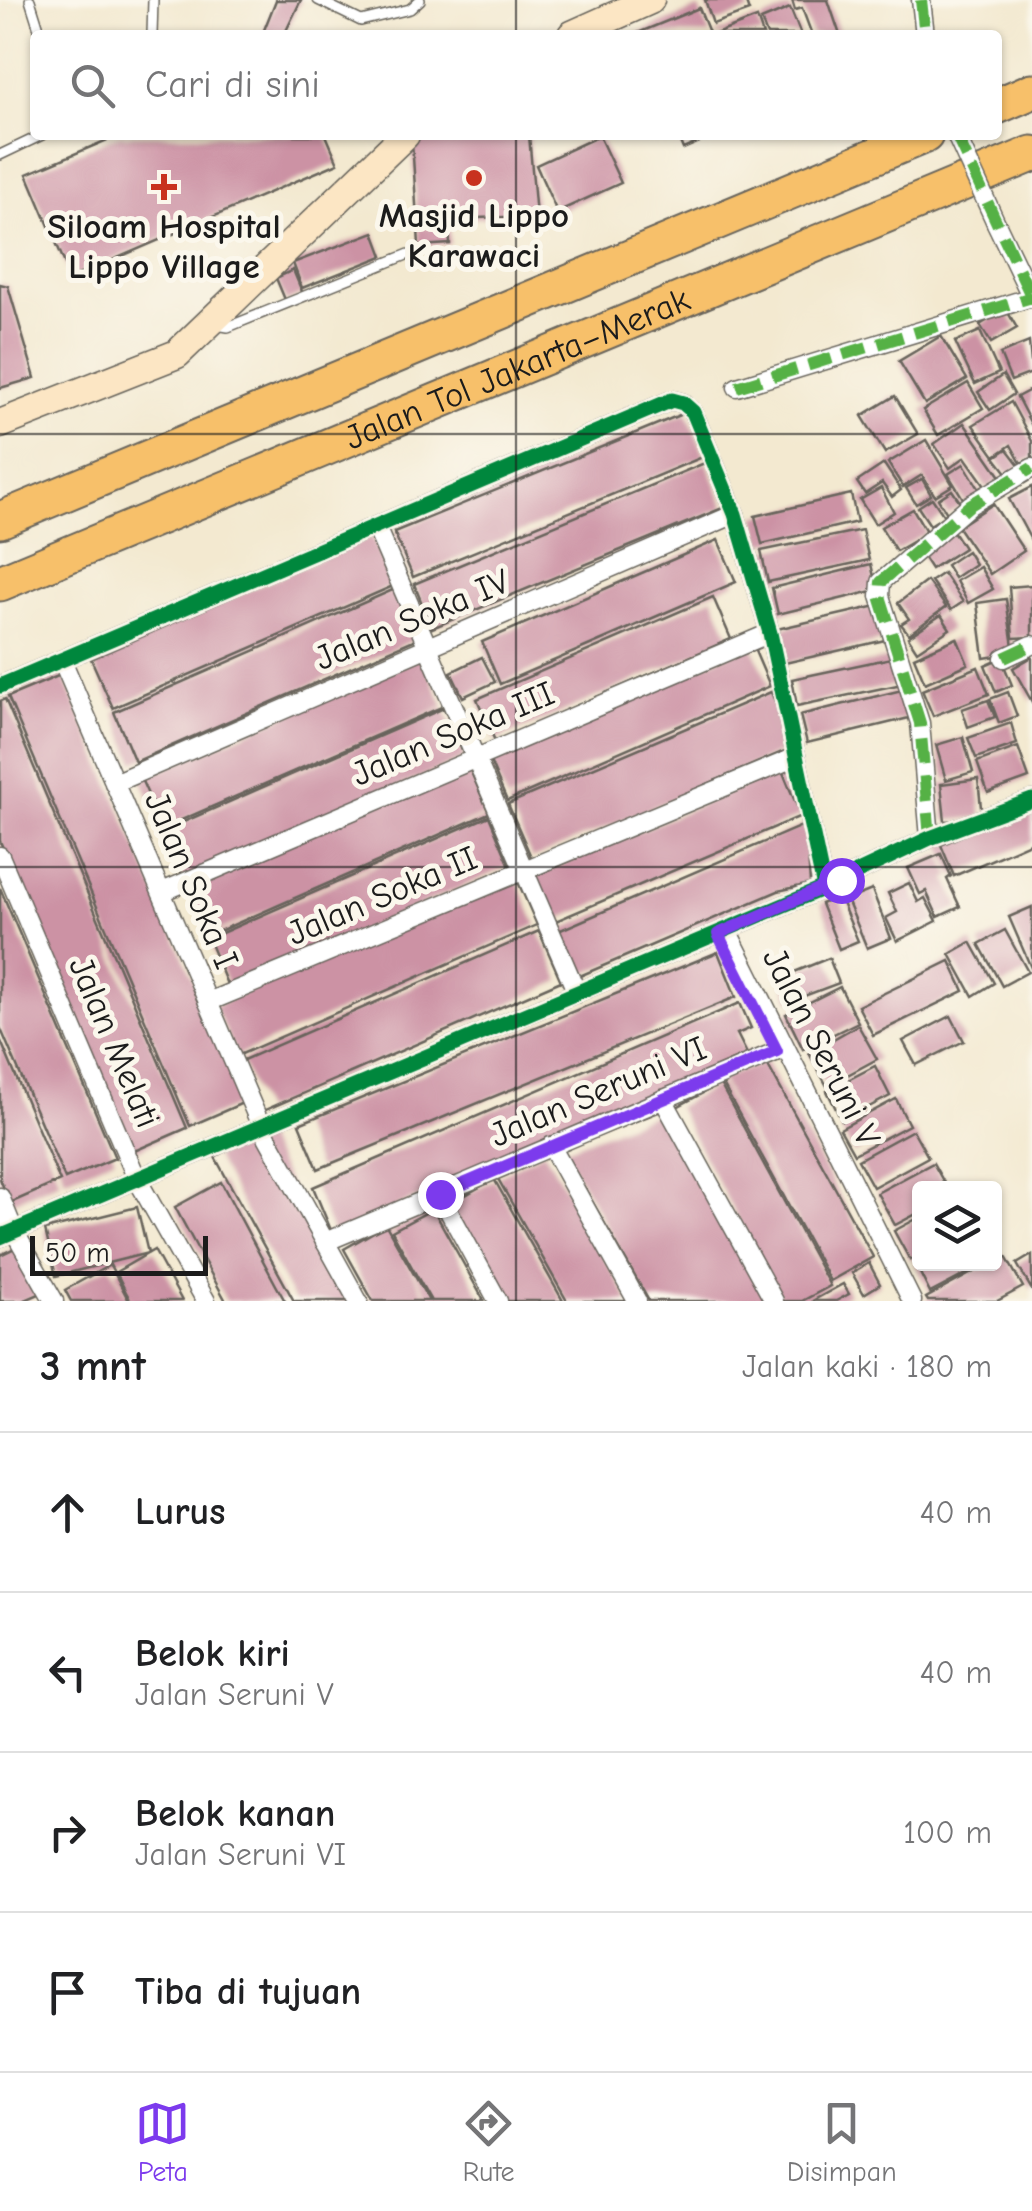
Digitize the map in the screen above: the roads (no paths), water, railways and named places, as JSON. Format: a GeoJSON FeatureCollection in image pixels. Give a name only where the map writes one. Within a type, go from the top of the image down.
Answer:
{"type":"FeatureCollection","features":[{"type":"Feature","properties":{"kind":"highway"},"geometry":{"type":"LineString","coordinates":[[1002,104],[1032,91]]}},
{"type":"Feature","properties":{"kind":"highway","name":"Jalan Tol Jakarta–Merak"},"geometry":{"type":"LineString","coordinates":[[0,520],[913,140]]}},
{"type":"Feature","properties":{"kind":"highway","name":"Jalan Tol Jakarta–Merak"},"geometry":{"type":"LineString","coordinates":[[0,582],[1032,154]]}},
{"type":"Feature","properties":{"kind":"street"},"geometry":{"type":"LineString","coordinates":[[564,30],[621,0]]}},
{"type":"Feature","properties":{"kind":"street"},"geometry":{"type":"LineString","coordinates":[[583,30],[650,0]]}},
{"type":"Feature","properties":{"kind":"street"},"geometry":{"type":"LineString","coordinates":[[921,0],[924,30]]}},
{"type":"Feature","properties":{"kind":"street"},"geometry":{"type":"LineString","coordinates":[[0,424],[177,354],[400,140]]}},
{"type":"Feature","properties":{"kind":"street"},"geometry":{"type":"LineString","coordinates":[[737,387],[1032,298],[958,140]]}},
{"type":"Feature","properties":{"kind":"street"},"geometry":{"type":"LineString","coordinates":[[0,686],[672,400],[693,412],[735,514],[770,632],[824,888]]}},
{"type":"Feature","properties":{"kind":"street"},"geometry":{"type":"LineString","coordinates":[[930,838],[920,723],[880,596],[880,582],[970,505],[1032,468]]}},
{"type":"Feature","properties":{"kind":"street","name":"Jalan Soka IV"},"geometry":{"type":"LineString","coordinates":[[114,782],[735,514]]}},
{"type":"Feature","properties":{"kind":"street","name":"Jalan Soka II"},"geometry":{"type":"LineString","coordinates":[[376,527],[577,992]]}},
{"type":"Feature","properties":{"kind":"street","name":"Jalan Soka III"},"geometry":{"type":"LineString","coordinates":[[162,892],[770,632]]}},
{"type":"Feature","properties":{"kind":"street"},"geometry":{"type":"LineString","coordinates":[[1004,658],[1032,645]]}},
{"type":"Feature","properties":{"kind":"street","name":"Jalan Soka I"},"geometry":{"type":"LineString","coordinates":[[62,660],[261,1126],[358,1301]]}},
{"type":"Feature","properties":{"kind":"street","name":"Jalan Soka II"},"geometry":{"type":"LineString","coordinates":[[208,1002],[796,756]]}},
{"type":"Feature","properties":{"kind":"street"},"geometry":{"type":"LineString","coordinates":[[7,1234],[722,932],[930,838],[1032,800]]}},
{"type":"Feature","properties":{"kind":"street","name":"Jalan Melati"},"geometry":{"type":"LineString","coordinates":[[0,856],[137,1178],[206,1301]]}},
{"type":"Feature","properties":{"kind":"street","name":"Jalan Seruni V"},"geometry":{"type":"LineString","coordinates":[[722,932],[912,1301]]}},
{"type":"Feature","properties":{"kind":"street","name":"Jalan Seruni VI"},"geometry":{"type":"LineString","coordinates":[[325,1242],[781,1050]]}},
{"type":"Feature","properties":{"kind":"street"},"geometry":{"type":"LineString","coordinates":[[663,1099],[774,1301]]}},
{"type":"Feature","properties":{"kind":"street","name":"Jalan Seruni V"},"geometry":{"type":"LineString","coordinates":[[816,1119],[902,1301]]}},
{"type":"Feature","properties":{"kind":"street"},"geometry":{"type":"LineString","coordinates":[[550,1146],[637,1301]]}},
{"type":"Feature","properties":{"kind":"street"},"geometry":{"type":"LineString","coordinates":[[440,1194],[498,1301]]}},
{"type":"Feature","properties":{"kind":"street"},"geometry":{"type":"LineString","coordinates":[[0,1197],[7,1234],[54,1301]]}},
{"type":"Feature","properties":{"kind":"lane"},"geometry":{"type":"LineString","coordinates":[[30,0],[40,30]]}},
{"type":"Feature","properties":{"kind":"lane"},"geometry":{"type":"LineString","coordinates":[[150,0],[153,30]]}},
{"type":"Feature","properties":{"kind":"lane"},"geometry":{"type":"LineString","coordinates":[[318,0],[362,20],[410,9],[420,0]]}},
{"type":"Feature","properties":{"kind":"lane"},"geometry":{"type":"LineString","coordinates":[[0,154],[31,140]]}},
{"type":"Feature","properties":{"kind":"lane"},"geometry":{"type":"LineString","coordinates":[[210,323],[228,327],[409,254]]}},
{"type":"Feature","properties":{"kind":"place","name":"Masjid Lippo Karawaci"},"geometry":{"type":"Point","coordinates":[474,178]}},
{"type":"Feature","properties":{"kind":"place","name":"Siloam Hospital Lippo Village"},"geometry":{"type":"Point","coordinates":[164,187]}}]}
